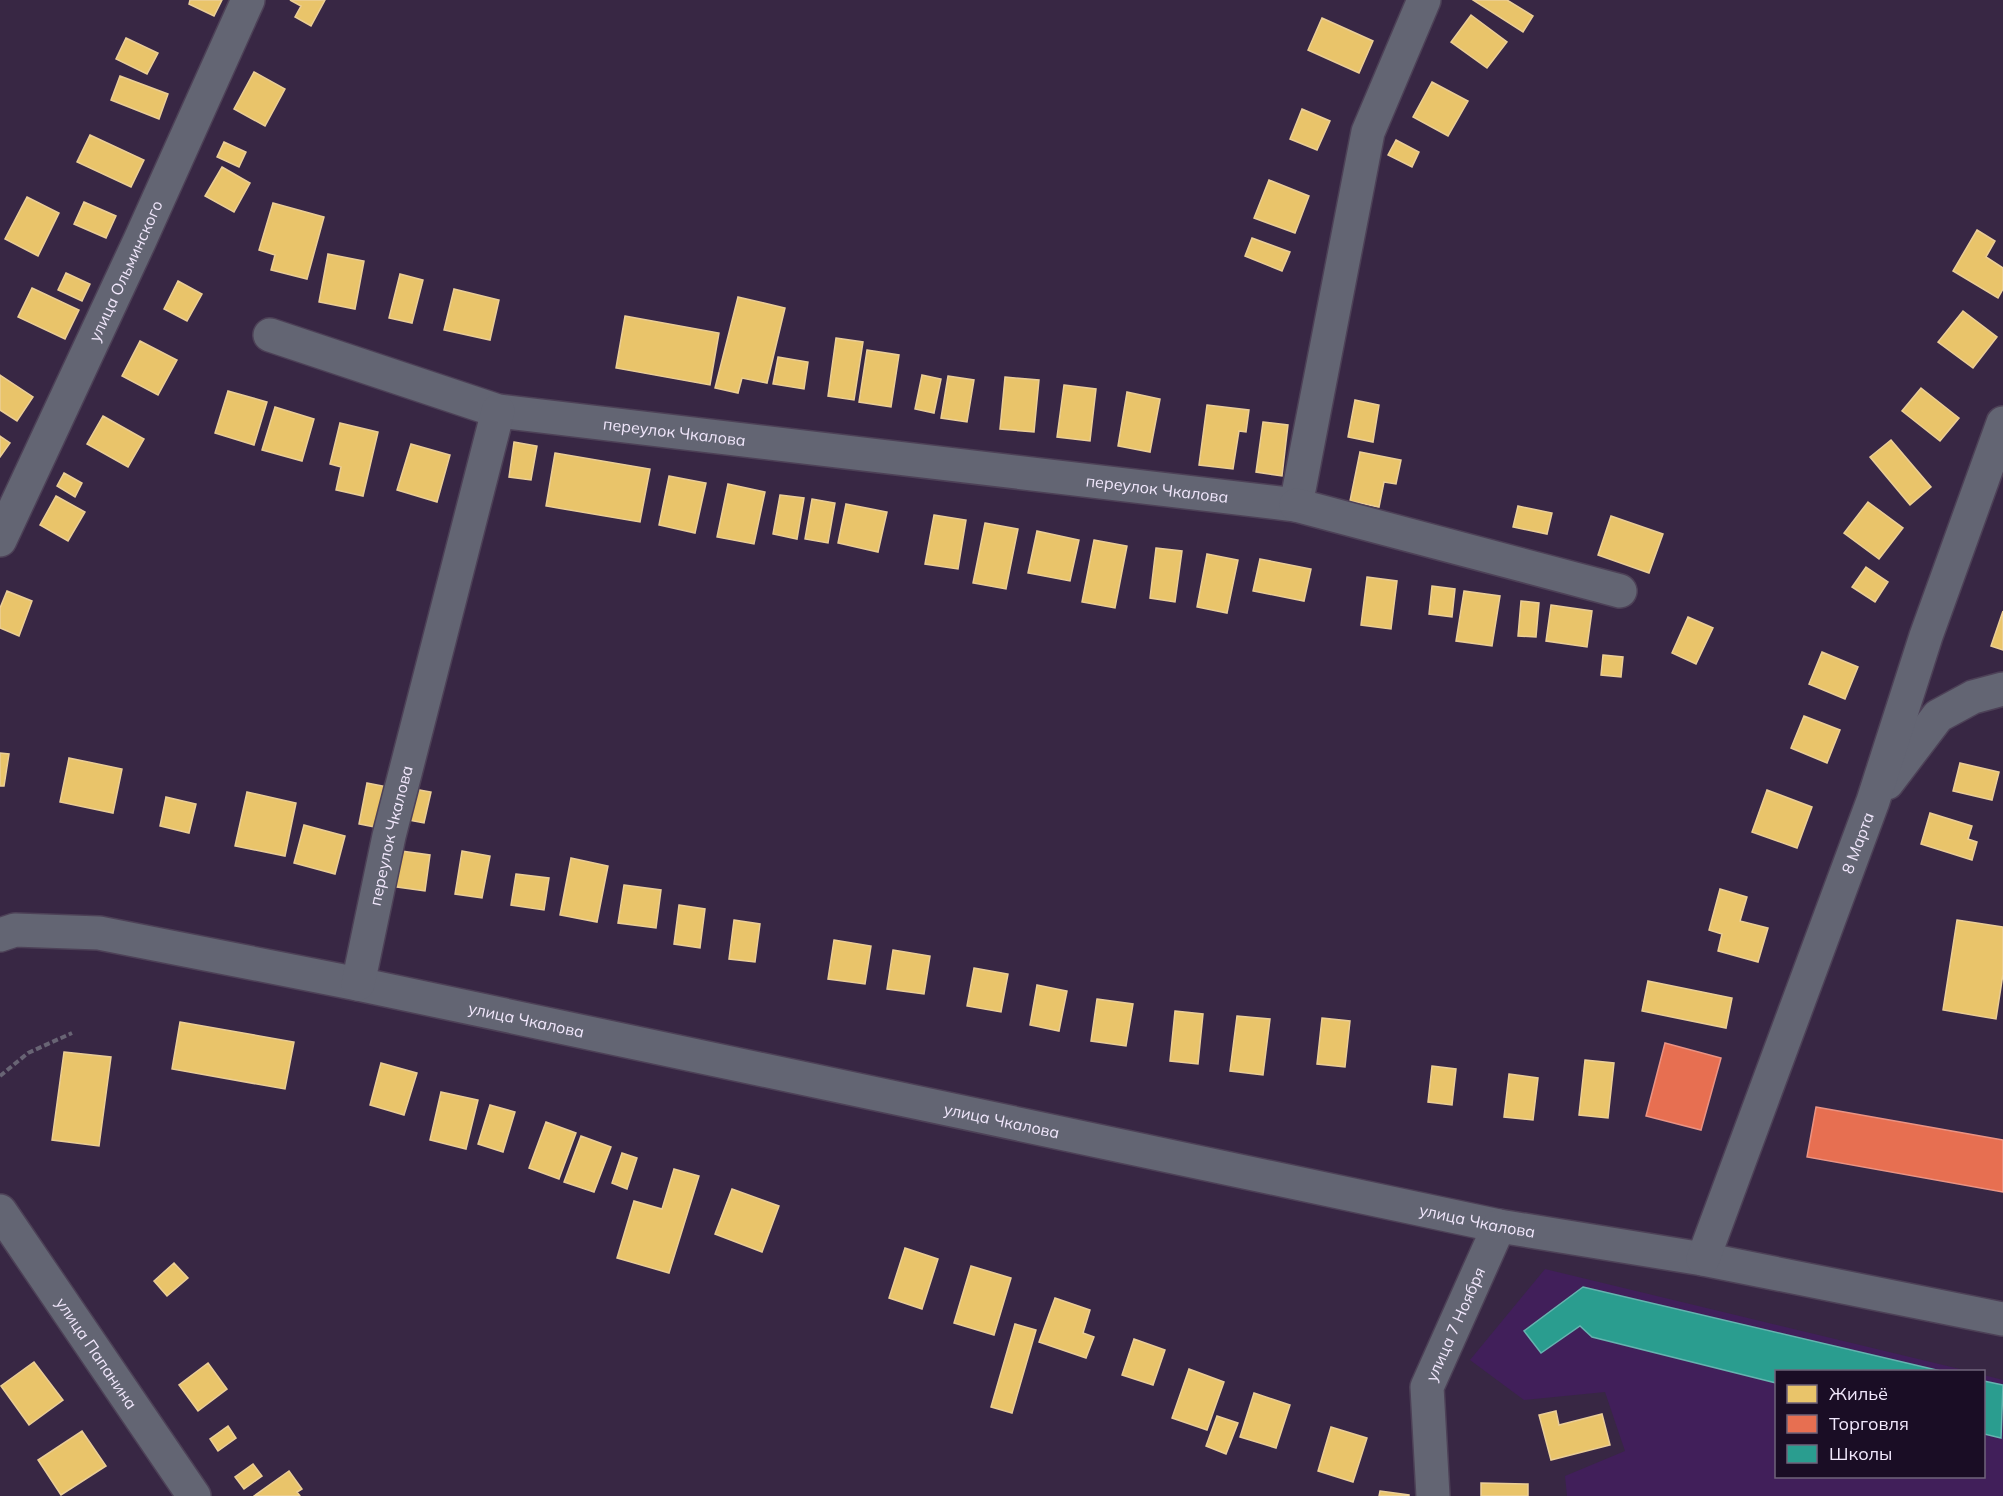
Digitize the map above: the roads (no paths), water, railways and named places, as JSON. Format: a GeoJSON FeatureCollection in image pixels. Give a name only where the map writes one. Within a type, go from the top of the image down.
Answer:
{"type":"FeatureCollection","features":[{"type":"Feature","properties":{"kind":"street","name":"улица Ольминского"},"geometry":{"type":"LineString","coordinates":[[0,540],[140,240],[248,0]]}},
{"type":"Feature","properties":{"kind":"street"},"geometry":{"type":"LineString","coordinates":[[1296,505],[1368,132],[1424,0]]}},
{"type":"Feature","properties":{"kind":"street","name":"переулок Чкалова"},"geometry":{"type":"LineString","coordinates":[[270,335],[498,411],[1296,505],[1620,591]]}},
{"type":"Feature","properties":{"kind":"street","name":"переулок Чкалова"},"geometry":{"type":"LineString","coordinates":[[358,984],[389,836],[498,411]]}},
{"type":"Feature","properties":{"kind":"street","name":"8 Марта"},"geometry":{"type":"LineString","coordinates":[[1703,1259],[1873,801],[1926,636],[2003,423]]}},
{"type":"Feature","properties":{"kind":"street"},"geometry":{"type":"LineString","coordinates":[[1873,801],[1938,716],[1973,697],[2003,689]]}},
{"type":"Feature","properties":{"kind":"street","name":"улица Чкалова"},"geometry":{"type":"LineString","coordinates":[[0,935],[15,930],[99,933],[358,984],[1499,1226],[1703,1259],[2003,1320]]}},
{"type":"Feature","properties":{"kind":"street","name":"улица Папанина"},"geometry":{"type":"LineString","coordinates":[[0,1211],[194,1496]]}},
{"type":"Feature","properties":{"kind":"street","name":"улица 7 Ноября"},"geometry":{"type":"LineString","coordinates":[[1433,1496],[1428,1387],[1499,1226]]}}]}
